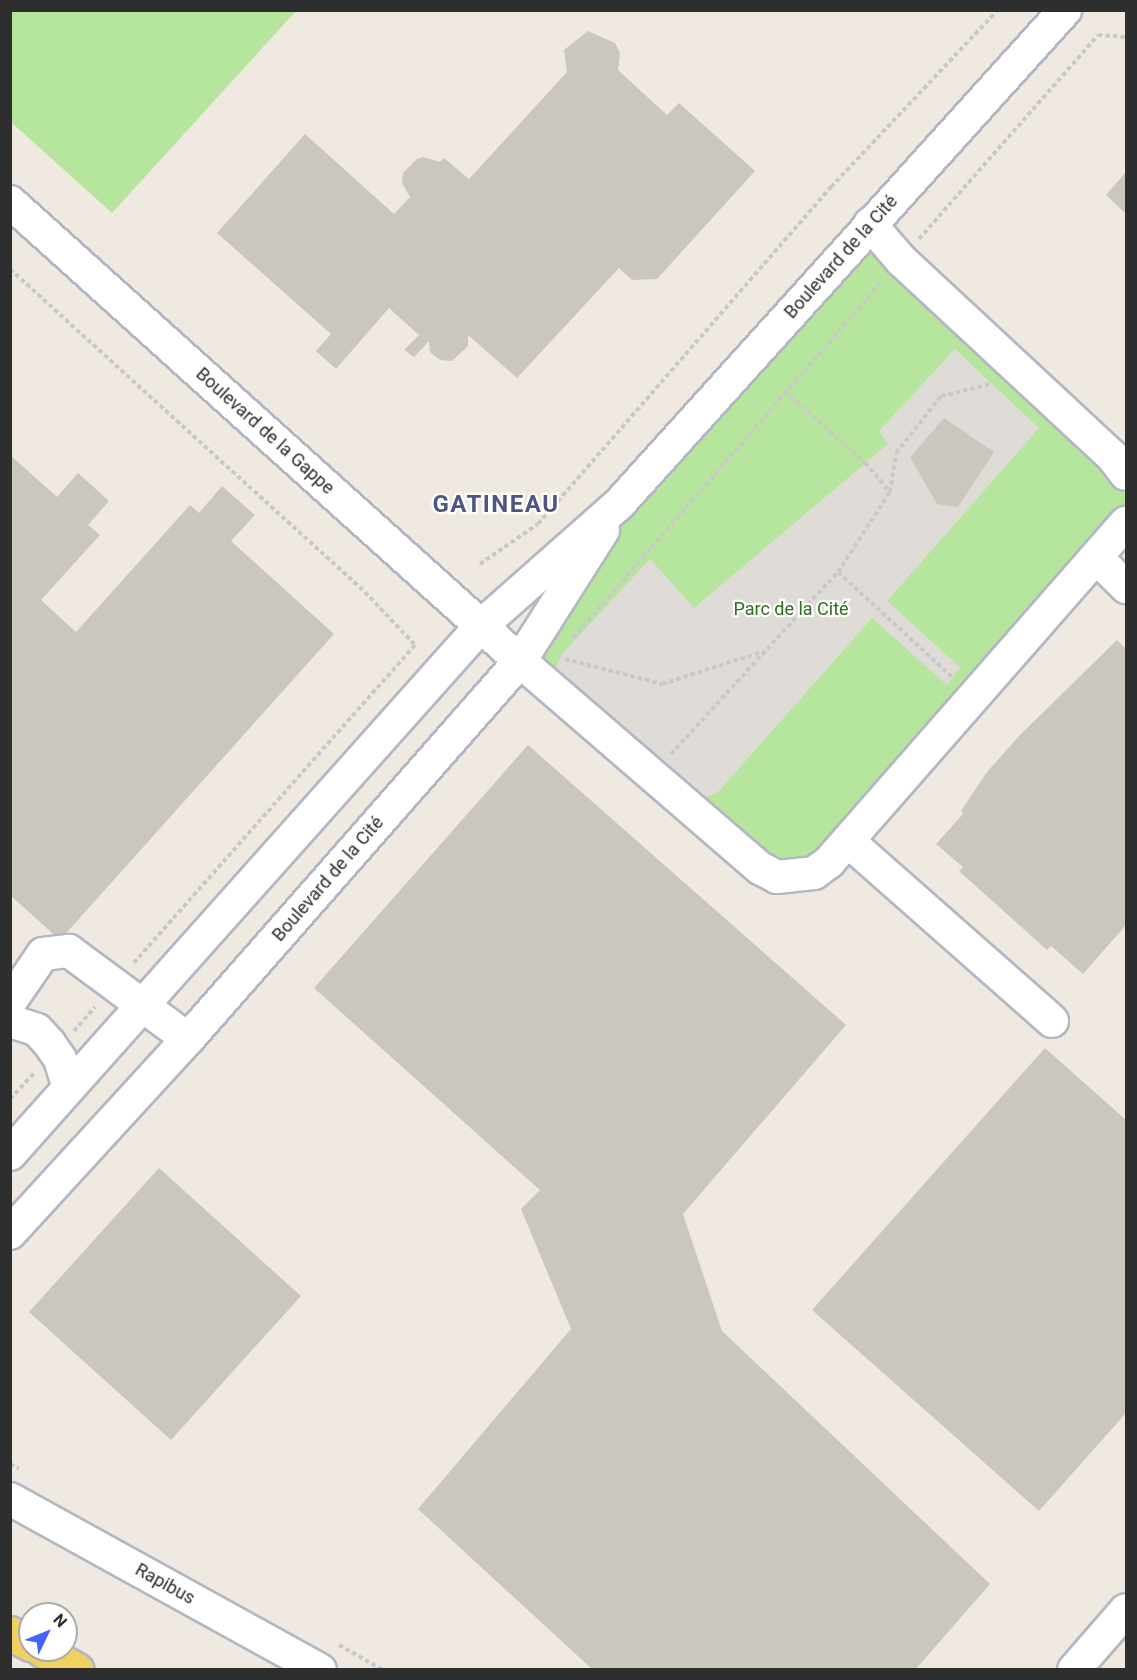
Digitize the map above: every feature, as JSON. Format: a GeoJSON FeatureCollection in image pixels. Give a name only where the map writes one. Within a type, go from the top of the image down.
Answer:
{"type":"FeatureCollection","features":[{"type":"Feature","properties":{"kind":"main road"},"geometry":{"type":"LineString","coordinates":[[63,1662],[77,1670]]}},
{"type":"Feature","properties":{"kind":"street","name":"Boulevard de la Cité"},"geometry":{"type":"LineString","coordinates":[[10,1154],[481,626],[522,586],[619,504],[1065,10]]}},
{"type":"Feature","properties":{"kind":"street","name":"Boulevard de la Gappe"},"geometry":{"type":"LineString","coordinates":[[10,202],[481,626],[760,868],[777,877],[814,873],[848,841],[1098,559],[1126,523]]}},
{"type":"Feature","properties":{"kind":"street"},"geometry":{"type":"LineString","coordinates":[[870,224],[901,260],[1009,363],[1113,456],[1126,474]]}},
{"type":"Feature","properties":{"kind":"street","name":"Boulevard de la Cité"},"geometry":{"type":"LineString","coordinates":[[10,1233],[188,1039],[520,660],[619,504]]}},
{"type":"Feature","properties":{"kind":"street"},"geometry":{"type":"LineString","coordinates":[[1098,559],[1126,587]]}},
{"type":"Feature","properties":{"kind":"street"},"geometry":{"type":"LineString","coordinates":[[848,841],[1052,1021]]}},
{"type":"Feature","properties":{"kind":"street"},"geometry":{"type":"LineString","coordinates":[[10,1002],[34,963],[56,950],[82,957],[188,1039]]}},
{"type":"Feature","properties":{"kind":"street"},"geometry":{"type":"LineString","coordinates":[[10,1021],[37,1030],[55,1050],[69,1088]]}},
{"type":"Feature","properties":{"kind":"street","name":"Rapibus"},"geometry":{"type":"LineString","coordinates":[[10,1499],[320,1670]]}},
{"type":"Feature","properties":{"kind":"street"},"geometry":{"type":"LineString","coordinates":[[1074,1670],[1126,1610]]}},
{"type":"Feature","properties":{"kind":"path"},"geometry":{"type":"LineString","coordinates":[[480,564],[538,524],[831,187],[998,10]]}},
{"type":"Feature","properties":{"kind":"path"},"geometry":{"type":"LineString","coordinates":[[569,642],[785,391],[1098,35],[1126,37]]}},
{"type":"Feature","properties":{"kind":"path"},"geometry":{"type":"LineString","coordinates":[[10,269],[365,592],[415,645],[116,984],[10,1099]]}},
{"type":"Feature","properties":{"kind":"path"},"geometry":{"type":"LineString","coordinates":[[653,774],[838,572],[890,492],[896,453],[941,396],[992,383],[1009,363]]}},
{"type":"Feature","properties":{"kind":"path"},"geometry":{"type":"LineString","coordinates":[[785,391],[866,463],[890,492]]}},
{"type":"Feature","properties":{"kind":"path"},"geometry":{"type":"LineString","coordinates":[[838,572],[976,697]]}},
{"type":"Feature","properties":{"kind":"path"},"geometry":{"type":"LineString","coordinates":[[554,659],[662,684],[765,651]]}},
{"type":"Feature","properties":{"kind":"green space"},"geometry":{"type":"Polygon","coordinates":[[[11,10],[296,11],[112,213],[11,122],[11,10]]]}},
{"type":"Feature","properties":{"kind":"green space","name":"Parc de la Cité"},"geometry":{"type":"Polygon","coordinates":[[[870,224],[1126,474],[1126,523],[796,877],[520,661],[619,504],[870,224]]]}},
{"type":"Feature","properties":{"kind":"shaded area"},"geometry":{"type":"Polygon","coordinates":[[[955,349],[1039,428],[887,601],[960,667],[947,685],[872,618],[718,792],[699,800],[554,671],[563,653],[650,559],[694,608],[888,444],[879,431],[955,349]]]}},
{"type":"Feature","properties":{"kind":"building"},"geometry":{"type":"Polygon","coordinates":[[[588,31],[615,43],[620,53],[618,70],[667,115],[679,103],[755,171],[657,279],[632,280],[619,268],[517,378],[468,335],[468,346],[452,361],[440,360],[430,352],[429,341],[414,357],[404,350],[419,335],[389,308],[336,369],[316,351],[331,334],[217,233],[305,134],[394,214],[410,197],[402,183],[403,173],[417,159],[423,157],[440,162],[444,158],[469,179],[567,72],[564,50],[588,31]]]}},
{"type":"Feature","properties":{"kind":"building"},"geometry":{"type":"Polygon","coordinates":[[[1126,172],[1126,214],[1106,195],[1126,172]]]}},
{"type":"Feature","properties":{"kind":"building"},"geometry":{"type":"Polygon","coordinates":[[[944,418],[994,452],[958,507],[937,504],[910,457],[944,418]]]}},
{"type":"Feature","properties":{"kind":"building"},"geometry":{"type":"Polygon","coordinates":[[[10,455],[57,497],[78,473],[109,501],[88,525],[100,535],[41,600],[76,632],[190,505],[199,513],[222,486],[255,515],[231,541],[334,634],[60,940],[10,895],[10,455]]]}},
{"type":"Feature","properties":{"kind":"building"},"geometry":{"type":"Polygon","coordinates":[[[1117,640],[1126,649],[1126,925],[1083,974],[1051,946],[1047,950],[959,871],[963,867],[936,844],[963,814],[961,811],[987,772],[1020,735],[1117,640]]]}},
{"type":"Feature","properties":{"kind":"building"},"geometry":{"type":"Polygon","coordinates":[[[528,745],[846,1025],[683,1214],[722,1331],[990,1584],[915,1670],[593,1670],[418,1509],[571,1329],[521,1209],[540,1190],[314,988],[528,745]]]}},
{"type":"Feature","properties":{"kind":"building"},"geometry":{"type":"Polygon","coordinates":[[[1045,1048],[1126,1120],[1126,1413],[1039,1511],[812,1310],[1045,1048]]]}},
{"type":"Feature","properties":{"kind":"building"},"geometry":{"type":"Polygon","coordinates":[[[159,1168],[301,1296],[171,1440],[29,1312],[159,1168]]]}},
{"type":"Feature","properties":{"kind":"district","name":"GATINEAU"},"geometry":{"type":"Point","coordinates":[496,505]}}]}
